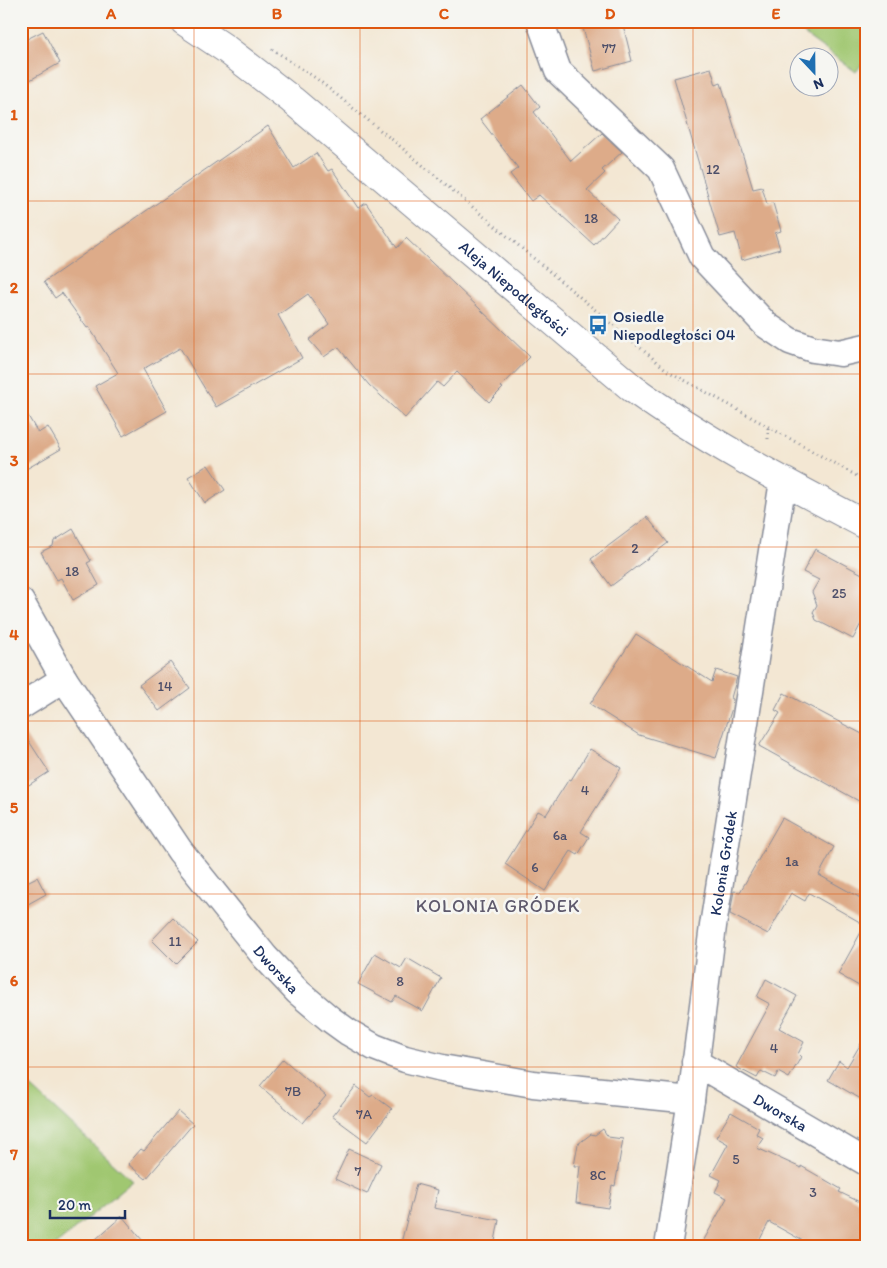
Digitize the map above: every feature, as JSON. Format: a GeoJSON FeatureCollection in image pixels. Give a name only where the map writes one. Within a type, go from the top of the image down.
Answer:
{"type":"FeatureCollection","features":[{"type":"Feature","properties":{"kind":"main road","name":"Aleja Niepodległości"},"geometry":{"type":"LineString","coordinates":[[184,21],[226,49],[292,100],[632,388],[671,416],[782,481],[866,525]]}},
{"type":"Feature","properties":{"kind":"street"},"geometry":{"type":"LineString","coordinates":[[540,21],[558,71],[661,169],[702,257],[766,325],[790,341],[813,350],[840,353],[866,347]]}},
{"type":"Feature","properties":{"kind":"street","name":"Kolonia Gródek"},"geometry":{"type":"LineString","coordinates":[[668,1247],[691,1100],[713,926],[782,481]]}},
{"type":"Feature","properties":{"kind":"street","name":"Dworska"},"geometry":{"type":"LineString","coordinates":[[21,602],[64,679],[180,851],[264,957],[298,992],[348,1032],[374,1047],[405,1059],[442,1068],[533,1084],[691,1100]]}},
{"type":"Feature","properties":{"kind":"street"},"geometry":{"type":"LineString","coordinates":[[21,706],[64,679]]}},
{"type":"Feature","properties":{"kind":"street","name":"Dworska"},"geometry":{"type":"LineString","coordinates":[[695,1062],[866,1162]]}},
{"type":"Feature","properties":{"kind":"path"},"geometry":{"type":"LineString","coordinates":[[270,47],[317,79],[395,142],[668,371],[866,481]]}},
{"type":"Feature","properties":{"kind":"green space"},"geometry":{"type":"Polygon","coordinates":[[[786,21],[866,21],[866,59],[856,72],[840,60],[840,48],[823,48],[786,21]]]}},
{"type":"Feature","properties":{"kind":"green space"},"geometry":{"type":"Polygon","coordinates":[[[21,1078],[133,1181],[53,1247],[21,1247],[21,1078]]]}},
{"type":"Feature","properties":{"kind":"building"},"geometry":{"type":"Polygon","coordinates":[[[581,21],[622,21],[632,61],[595,71],[581,21]]]}},
{"type":"Feature","properties":{"kind":"building"},"geometry":{"type":"Polygon","coordinates":[[[43,31],[60,63],[30,80],[21,63],[21,42],[43,31]]]}},
{"type":"Feature","properties":{"kind":"building"},"geometry":{"type":"Polygon","coordinates":[[[711,68],[716,85],[721,83],[753,189],[762,187],[767,204],[773,203],[781,231],[775,233],[780,249],[742,260],[735,233],[720,237],[674,78],[711,68]]]}},
{"type":"Feature","properties":{"kind":"building"},"geometry":{"type":"Polygon","coordinates":[[[523,85],[540,107],[534,112],[571,161],[602,133],[622,152],[602,170],[605,173],[587,190],[618,219],[594,245],[539,195],[531,201],[510,174],[518,168],[480,119],[523,85]]]}},
{"type":"Feature","properties":{"kind":"building"},"geometry":{"type":"Polygon","coordinates":[[[268,126],[294,168],[316,153],[328,171],[332,169],[358,208],[366,203],[397,248],[406,238],[530,357],[489,402],[457,372],[443,387],[437,382],[405,418],[369,385],[338,347],[324,357],[309,340],[329,324],[308,294],[278,315],[302,358],[216,407],[180,348],[143,369],[167,411],[123,436],[95,386],[118,373],[89,327],[87,328],[62,293],[55,298],[44,282],[268,126]]]}},
{"type":"Feature","properties":{"kind":"building"},"geometry":{"type":"Polygon","coordinates":[[[21,404],[38,433],[48,427],[61,449],[21,472],[21,404]]]}},
{"type":"Feature","properties":{"kind":"building"},"geometry":{"type":"Polygon","coordinates":[[[208,465],[225,490],[205,503],[188,477],[208,465]]]}},
{"type":"Feature","properties":{"kind":"building"},"geometry":{"type":"Polygon","coordinates":[[[647,517],[668,543],[611,586],[591,559],[647,517]]]}},
{"type":"Feature","properties":{"kind":"building"},"geometry":{"type":"Polygon","coordinates":[[[73,529],[91,561],[87,563],[99,585],[73,600],[61,578],[57,580],[41,552],[53,546],[54,541],[73,529]]]}},
{"type":"Feature","properties":{"kind":"building"},"geometry":{"type":"Polygon","coordinates":[[[815,549],[866,576],[866,614],[853,639],[816,620],[813,612],[817,605],[812,592],[819,580],[803,572],[815,549]]]}},
{"type":"Feature","properties":{"kind":"building"},"geometry":{"type":"Polygon","coordinates":[[[636,634],[712,682],[716,670],[737,677],[731,698],[733,699],[732,708],[716,758],[639,735],[590,704],[636,634]]]}},
{"type":"Feature","properties":{"kind":"building"},"geometry":{"type":"Polygon","coordinates":[[[170,662],[190,688],[159,711],[139,685],[170,662]]]}},
{"type":"Feature","properties":{"kind":"building"},"geometry":{"type":"Polygon","coordinates":[[[784,693],[866,736],[866,805],[759,746],[780,713],[775,710],[784,693]]]}},
{"type":"Feature","properties":{"kind":"building"},"geometry":{"type":"Polygon","coordinates":[[[21,729],[49,772],[21,790],[21,729]]]}},
{"type":"Feature","properties":{"kind":"building"},"geometry":{"type":"Polygon","coordinates":[[[590,749],[621,768],[581,832],[589,837],[578,855],[571,851],[545,891],[505,864],[538,811],[546,815],[590,749]]]}},
{"type":"Feature","properties":{"kind":"building"},"geometry":{"type":"Polygon","coordinates":[[[782,818],[834,847],[819,875],[866,901],[866,990],[838,974],[865,925],[809,893],[805,901],[791,893],[768,934],[730,914],[734,891],[740,892],[782,818]]]}},
{"type":"Feature","properties":{"kind":"building"},"geometry":{"type":"Polygon","coordinates":[[[37,877],[46,894],[21,908],[21,885],[37,877]]]}},
{"type":"Feature","properties":{"kind":"building"},"geometry":{"type":"Polygon","coordinates":[[[173,918],[198,942],[176,964],[152,940],[173,918]]]}},
{"type":"Feature","properties":{"kind":"building"},"geometry":{"type":"Polygon","coordinates":[[[375,953],[401,968],[407,958],[441,978],[423,1011],[396,996],[392,1002],[358,984],[375,953]]]}},
{"type":"Feature","properties":{"kind":"building"},"geometry":{"type":"Polygon","coordinates":[[[766,979],[797,996],[779,1028],[804,1042],[798,1054],[801,1057],[789,1078],[778,1072],[775,1078],[761,1071],[757,1078],[736,1067],[770,1004],[757,997],[766,979]]]}},
{"type":"Feature","properties":{"kind":"building"},"geometry":{"type":"Polygon","coordinates":[[[866,1035],[866,1102],[828,1080],[839,1061],[847,1067],[866,1035]]]}},
{"type":"Feature","properties":{"kind":"building"},"geometry":{"type":"Polygon","coordinates":[[[283,1059],[326,1096],[303,1123],[260,1086],[283,1059]]]}},
{"type":"Feature","properties":{"kind":"building"},"geometry":{"type":"Polygon","coordinates":[[[356,1086],[370,1097],[373,1095],[392,1109],[367,1142],[332,1116],[356,1086]]]}},
{"type":"Feature","properties":{"kind":"building"},"geometry":{"type":"Polygon","coordinates":[[[178,1111],[193,1124],[146,1179],[128,1164],[141,1149],[144,1151],[178,1111]]]}},
{"type":"Feature","properties":{"kind":"building"},"geometry":{"type":"Polygon","coordinates":[[[731,1112],[759,1128],[756,1134],[763,1138],[757,1148],[801,1168],[801,1166],[841,1189],[839,1192],[866,1205],[866,1235],[860,1247],[814,1247],[769,1222],[756,1247],[700,1247],[727,1198],[715,1192],[721,1180],[711,1175],[728,1144],[716,1137],[731,1112]]]}},
{"type":"Feature","properties":{"kind":"building"},"geometry":{"type":"Polygon","coordinates":[[[603,1129],[608,1137],[623,1139],[615,1186],[612,1185],[608,1208],[576,1203],[580,1166],[574,1166],[578,1144],[591,1134],[595,1135],[603,1129]]]}},
{"type":"Feature","properties":{"kind":"building"},"geometry":{"type":"Polygon","coordinates":[[[349,1149],[381,1164],[367,1194],[335,1179],[349,1149]]]}},
{"type":"Feature","properties":{"kind":"building"},"geometry":{"type":"Polygon","coordinates":[[[416,1184],[438,1190],[434,1208],[499,1220],[494,1247],[400,1247],[416,1184]]]}},
{"type":"Feature","properties":{"kind":"building"},"geometry":{"type":"Polygon","coordinates":[[[122,1216],[148,1247],[87,1247],[122,1216]]]}},
{"type":"Feature","properties":{"kind":"place","name":"Osiedle Niepodległości 04"},"geometry":{"type":"Point","coordinates":[598,325]}},
{"type":"Feature","properties":{"kind":"district","name":"KOLONIA GRÓDEK"},"geometry":{"type":"Point","coordinates":[498,906]}}]}
